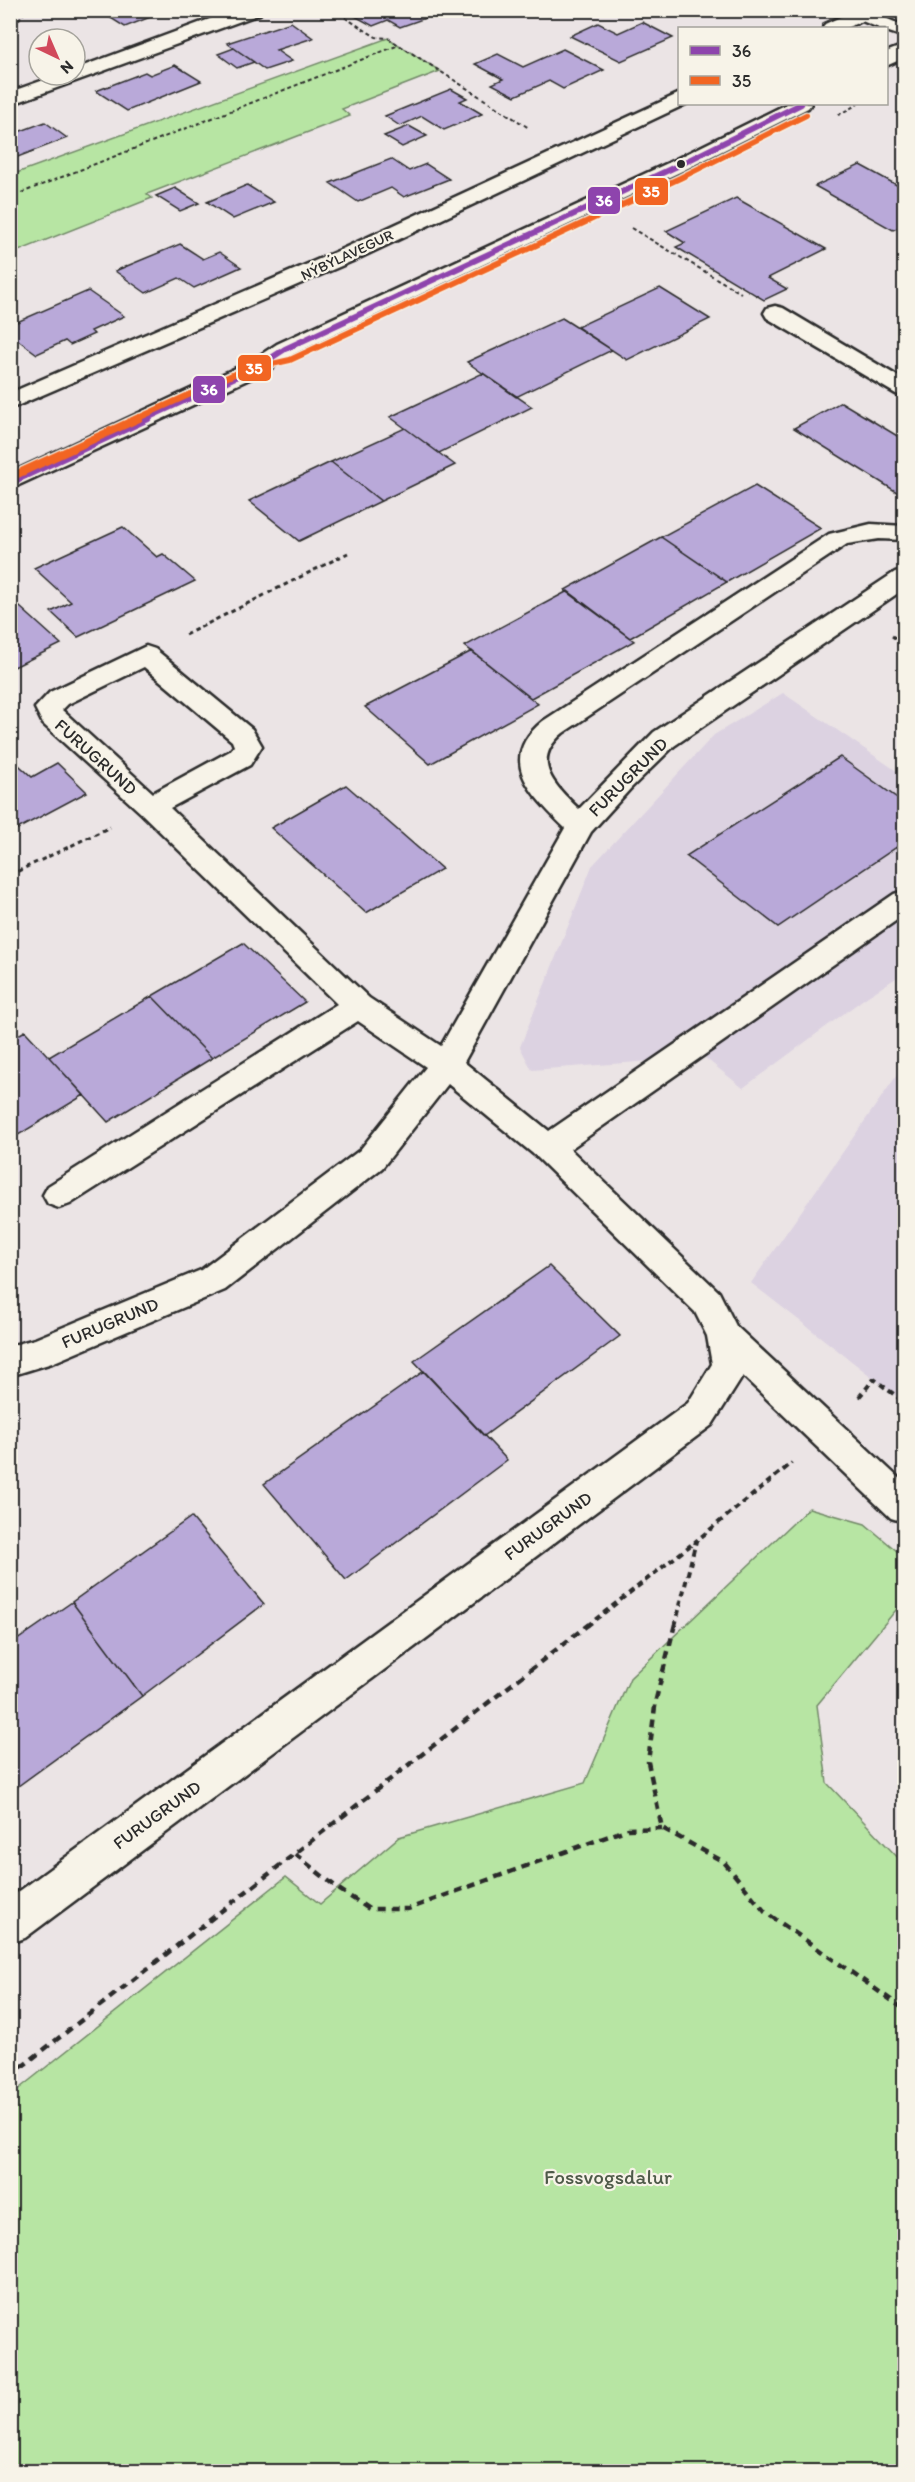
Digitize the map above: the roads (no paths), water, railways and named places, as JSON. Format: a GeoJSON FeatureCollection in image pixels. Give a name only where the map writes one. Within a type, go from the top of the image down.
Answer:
{"type":"FeatureCollection","features":[{"type":"Feature","properties":{"kind":"street"},"geometry":{"type":"LineString","coordinates":[[10,99],[253,10]]}},
{"type":"Feature","properties":{"kind":"street"},"geometry":{"type":"LineString","coordinates":[[834,27],[868,13],[904,32]]}},
{"type":"Feature","properties":{"kind":"street"},"geometry":{"type":"LineString","coordinates":[[888,59],[904,51]]}},
{"type":"Feature","properties":{"kind":"street","name":"NÝBÝLAVEGUR"},"geometry":{"type":"LineString","coordinates":[[10,402],[200,321],[569,153],[678,100]]}},
{"type":"Feature","properties":{"kind":"street"},"geometry":{"type":"LineString","coordinates":[[10,482],[260,366],[285,348],[675,167],[799,105]]}},
{"type":"Feature","properties":{"kind":"street"},"geometry":{"type":"LineString","coordinates":[[775,313],[904,389]]}},
{"type":"Feature","properties":{"kind":"street"},"geometry":{"type":"LineString","coordinates":[[10,464],[237,360],[285,348]]}},
{"type":"Feature","properties":{"kind":"street"},"geometry":{"type":"LineString","coordinates":[[580,826],[537,780],[531,765],[537,743],[553,727],[838,540],[859,533],[886,530],[904,532]]}},
{"type":"Feature","properties":{"kind":"street","name":"FURUGRUND"},"geometry":{"type":"LineString","coordinates":[[10,1361],[40,1353],[213,1280],[371,1160],[446,1065],[470,1027],[580,826],[664,739],[904,578]]}},
{"type":"Feature","properties":{"kind":"street","name":"FURUGRUND"},"geometry":{"type":"LineString","coordinates":[[10,1923],[700,1414],[730,1366],[724,1336],[707,1302],[548,1148],[446,1065],[358,1006],[151,806],[52,718],[48,708],[59,698],[146,655],[242,735],[248,746],[240,758],[151,806]]}},
{"type":"Feature","properties":{"kind":"street"},"geometry":{"type":"LineString","coordinates":[[548,1148],[904,901]]}},
{"type":"Feature","properties":{"kind":"street"},"geometry":{"type":"LineString","coordinates":[[59,1195],[358,1006]]}},
{"type":"Feature","properties":{"kind":"street"},"geometry":{"type":"LineString","coordinates":[[724,1336],[904,1506]]}},
{"type":"Feature","properties":{"kind":"park label","name":"Fossvogsdalur"},"geometry":{"type":"Point","coordinates":[608,2177]}}]}
